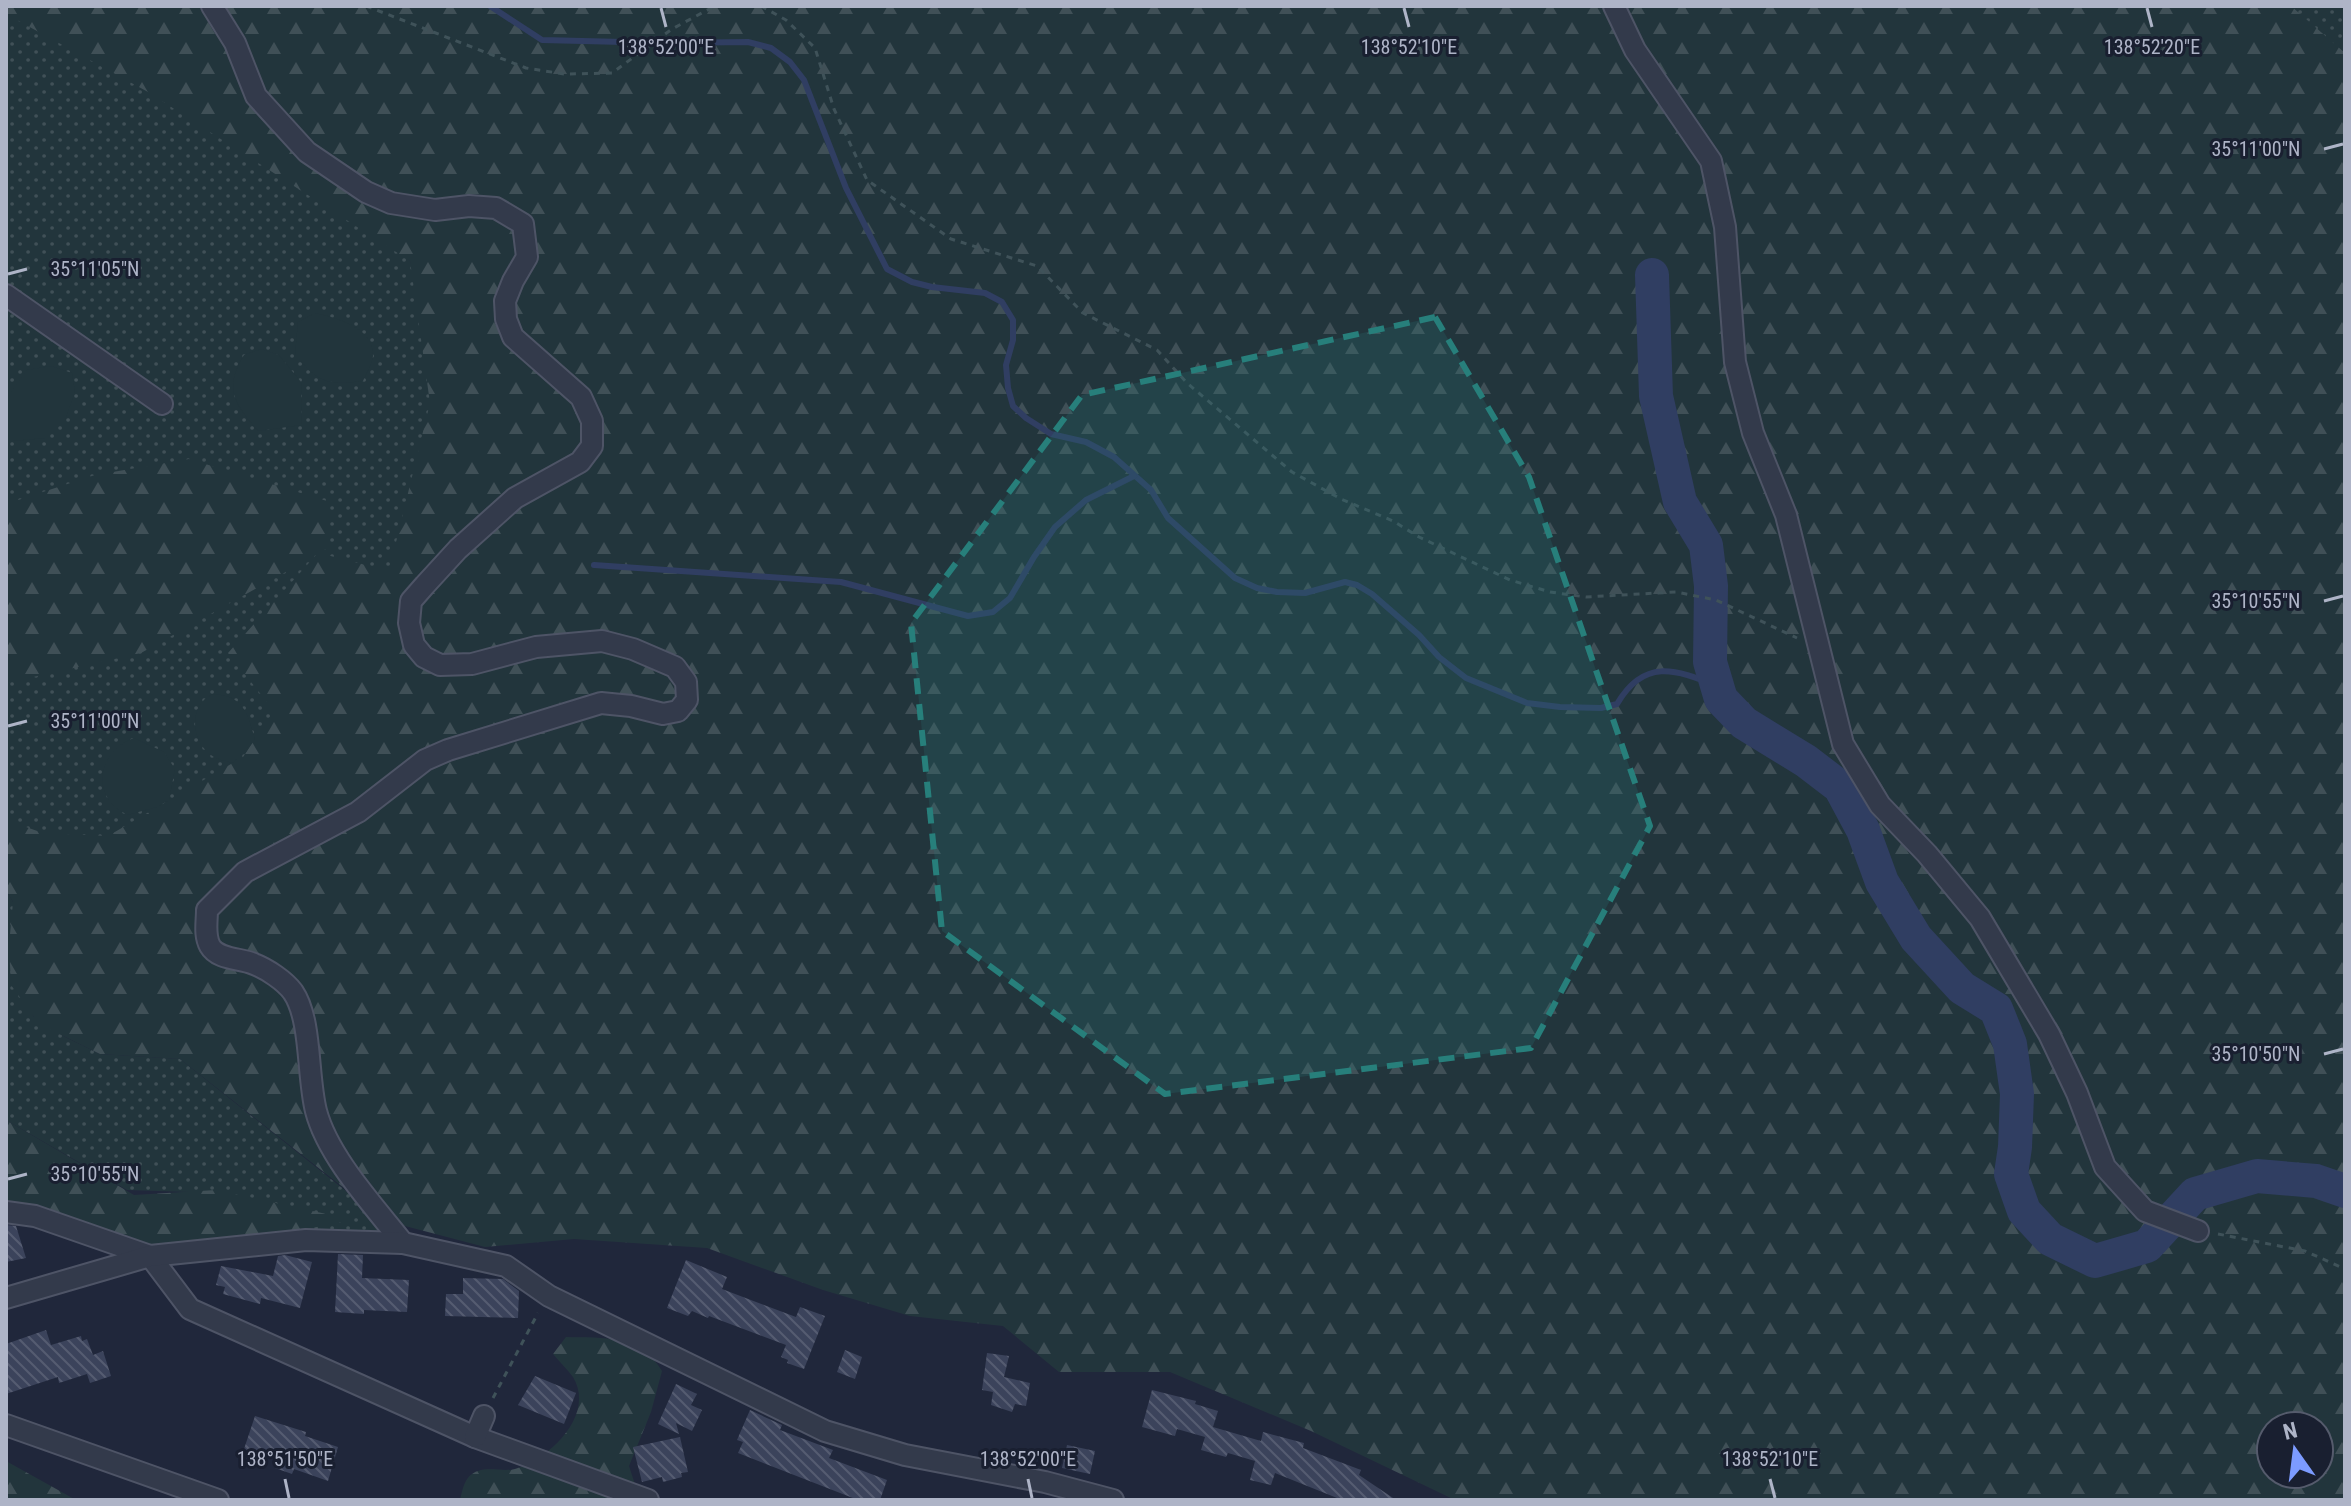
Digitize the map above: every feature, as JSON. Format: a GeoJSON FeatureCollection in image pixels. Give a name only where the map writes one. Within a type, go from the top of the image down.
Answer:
{"type":"FeatureCollection","features":[{"type":"Feature","properties":{"kind":"street"},"geometry":{"type":"LineString","coordinates":[[212,6],[235,43],[256,96],[307,152],[366,192],[391,203],[435,210],[469,206],[496,208],[523,224],[527,257],[505,301],[506,319],[513,337],[581,397],[592,421],[592,446],[580,462],[515,498],[458,549],[411,601],[409,623],[414,645],[424,657],[440,665],[472,664],[536,647],[602,641],[633,649],[675,667],[686,682],[687,700],[678,711],[663,714],[601,703],[448,750],[425,760],[358,812],[245,872],[207,910],[206,935],[211,949],[221,955],[255,964],[291,989],[304,1011],[316,1114],[342,1165],[403,1243]]}},
{"type":"Feature","properties":{"kind":"street"},"geometry":{"type":"LineString","coordinates":[[1614,6],[1635,50],[1711,161],[1725,227],[1735,362],[1753,433],[1786,515],[1843,744],[1880,805],[1927,854],[1980,918],[2049,1034],[2077,1093],[2105,1167],[2145,1211],[2198,1231]]}},
{"type":"Feature","properties":{"kind":"street"},"geometry":{"type":"LineString","coordinates":[[6,295],[162,404]]}},
{"type":"Feature","properties":{"kind":"street"},"geometry":{"type":"LineString","coordinates":[[6,1212],[35,1216],[150,1256],[190,1309],[475,1437],[648,1500]]}},
{"type":"Feature","properties":{"kind":"street"},"geometry":{"type":"LineString","coordinates":[[6,1298],[150,1256],[306,1240],[403,1243],[506,1266],[549,1296],[825,1431],[1043,1491],[1113,1500]]}},
{"type":"Feature","properties":{"kind":"street"},"geometry":{"type":"LineString","coordinates":[[475,1437],[484,1416]]}},
{"type":"Feature","properties":{"kind":"street"},"geometry":{"type":"LineString","coordinates":[[6,1425],[218,1500]]}},
{"type":"Feature","properties":{"kind":"path"},"geometry":{"type":"LineString","coordinates":[[366,6],[513,63],[564,74],[612,73],[672,29],[715,6]]}},
{"type":"Feature","properties":{"kind":"path"},"geometry":{"type":"LineString","coordinates":[[761,6],[786,20],[815,48],[834,109],[867,180],[951,239],[1037,266],[1083,313],[1157,350],[1187,383],[1292,472],[1341,499],[1393,521],[1419,537],[1510,580],[1550,592],[1586,597],[1676,592],[1690,594],[1716,600],[1819,648]]}},
{"type":"Feature","properties":{"kind":"path"},"geometry":{"type":"LineString","coordinates":[[2198,1231],[2305,1251],[2345,1269]]}},
{"type":"Feature","properties":{"kind":"path"},"geometry":{"type":"LineString","coordinates":[[484,1416],[536,1317]]}},
{"type":"Feature","properties":{"kind":"highlighted area"},"geometry":{"type":"Polygon","coordinates":[[[1435,317],[1529,477],[1650,826],[1531,1048],[1165,1094],[942,931],[911,623],[1082,395],[1435,317]]]}},
{"type":"Feature","properties":{"kind":"green space"},"geometry":{"type":"Polygon","coordinates":[[[6,6],[108,6],[410,261],[456,426],[330,782],[139,880],[6,876],[6,6]]]}},
{"type":"Feature","properties":{"kind":"green space"},"geometry":{"type":"Polygon","coordinates":[[[6,6],[2291,6],[2345,53],[2345,1500],[1455,1500],[1311,1431],[1170,1372],[1059,1372],[1003,1326],[910,1316],[823,1290],[707,1248],[574,1239],[485,1247],[386,1221],[180,1059],[100,1054],[39,1024],[11,985],[9,945],[13,902],[6,890],[6,820],[43,833],[108,836],[243,757],[274,711],[228,653],[316,555],[141,653],[6,683],[6,504],[95,475],[189,459],[327,501],[326,549],[319,553],[389,571],[430,403],[410,261],[148,92],[6,14],[6,6]]]}},
{"type":"Feature","properties":{"kind":"green space"},"geometry":{"type":"Polygon","coordinates":[[[2212,6],[2345,6],[2345,131],[2212,6]]]}},
{"type":"Feature","properties":{"kind":"green space"},"geometry":{"type":"Polygon","coordinates":[[[315,313],[352,326],[367,338],[373,356],[363,381],[340,383],[324,380],[310,371],[295,354],[298,322],[315,313]]]}},
{"type":"Feature","properties":{"kind":"green space"},"geometry":{"type":"Polygon","coordinates":[[[261,349],[279,355],[301,382],[302,425],[258,431],[238,404],[233,387],[238,367],[244,355],[261,349]]]}},
{"type":"Feature","properties":{"kind":"green space"},"geometry":{"type":"Polygon","coordinates":[[[51,366],[72,373],[75,392],[65,420],[45,438],[13,441],[6,435],[6,399],[27,370],[51,366]]]}},
{"type":"Feature","properties":{"kind":"green space"},"geometry":{"type":"Polygon","coordinates":[[[213,694],[232,698],[243,707],[255,739],[233,763],[206,751],[197,734],[195,725],[199,707],[213,694]]]}},
{"type":"Feature","properties":{"kind":"green space"},"geometry":{"type":"Polygon","coordinates":[[[134,738],[164,752],[175,769],[169,800],[157,807],[127,815],[113,805],[106,795],[103,775],[105,765],[116,749],[134,738]]]}},
{"type":"Feature","properties":{"kind":"green space"},"geometry":{"type":"Polygon","coordinates":[[[6,890],[13,902],[33,1016],[65,1037],[100,1054],[180,1059],[390,1226],[392,1243],[315,1234],[189,1192],[127,1190],[6,1120],[6,890]]]}},
{"type":"Feature","properties":{"kind":"green space"},"geometry":{"type":"Polygon","coordinates":[[[6,1120],[134,1195],[216,1190],[354,1220],[179,1253],[29,1225],[6,1224],[6,1120]]]}},
{"type":"Feature","properties":{"kind":"green space"},"geometry":{"type":"Polygon","coordinates":[[[566,1337],[607,1338],[632,1344],[653,1359],[662,1371],[651,1412],[629,1466],[640,1500],[460,1500],[465,1482],[474,1473],[487,1469],[511,1470],[528,1464],[542,1456],[565,1434],[574,1420],[579,1391],[573,1377],[553,1354],[566,1337]]]}},
{"type":"Feature","properties":{"kind":"green space"},"geometry":{"type":"Polygon","coordinates":[[[6,1461],[76,1500],[6,1500],[6,1461]]]}},
{"type":"Feature","properties":{"kind":"building"},"geometry":{"type":"Polygon","coordinates":[[[6,1225],[16,1226],[26,1258],[6,1262],[6,1225]]]}},
{"type":"Feature","properties":{"kind":"building"},"geometry":{"type":"Polygon","coordinates":[[[338,1254],[363,1255],[362,1278],[409,1280],[407,1312],[335,1312],[338,1254]]]}},
{"type":"Feature","properties":{"kind":"building"},"geometry":{"type":"Polygon","coordinates":[[[278,1256],[312,1262],[300,1308],[261,1298],[260,1304],[223,1294],[225,1287],[216,1285],[221,1266],[273,1276],[278,1256]]]}},
{"type":"Feature","properties":{"kind":"building"},"geometry":{"type":"Polygon","coordinates":[[[686,1260],[727,1277],[722,1289],[796,1317],[800,1307],[825,1316],[804,1369],[787,1363],[788,1360],[781,1357],[786,1345],[709,1316],[692,1311],[688,1316],[667,1308],[686,1260]]]}},
{"type":"Feature","properties":{"kind":"building"},"geometry":{"type":"Polygon","coordinates":[[[463,1278],[503,1279],[519,1291],[518,1318],[445,1316],[446,1294],[463,1294],[463,1278]]]}},
{"type":"Feature","properties":{"kind":"building"},"geometry":{"type":"Polygon","coordinates":[[[46,1330],[51,1345],[81,1336],[82,1341],[87,1339],[93,1355],[103,1351],[111,1376],[90,1383],[87,1374],[59,1383],[58,1377],[6,1394],[6,1344],[46,1330]]]}},
{"type":"Feature","properties":{"kind":"building"},"geometry":{"type":"Polygon","coordinates":[[[845,1350],[862,1357],[855,1379],[837,1372],[845,1350]]]}},
{"type":"Feature","properties":{"kind":"building"},"geometry":{"type":"Polygon","coordinates":[[[987,1353],[1009,1356],[1004,1377],[1030,1383],[1026,1406],[1015,1404],[1012,1412],[991,1405],[993,1392],[982,1390],[987,1353]]]}},
{"type":"Feature","properties":{"kind":"building"},"geometry":{"type":"Polygon","coordinates":[[[535,1376],[576,1393],[564,1424],[518,1405],[535,1376]]]}},
{"type":"Feature","properties":{"kind":"building"},"geometry":{"type":"Polygon","coordinates":[[[676,1384],[697,1394],[691,1405],[702,1410],[692,1431],[676,1423],[679,1434],[658,1424],[676,1384]]]}},
{"type":"Feature","properties":{"kind":"building"},"geometry":{"type":"Polygon","coordinates":[[[1152,1390],[1196,1401],[1195,1404],[1218,1411],[1213,1427],[1261,1441],[1263,1432],[1304,1443],[1303,1448],[1361,1470],[1359,1475],[1396,1500],[1342,1500],[1275,1473],[1271,1485],[1250,1480],[1255,1461],[1228,1453],[1226,1457],[1201,1450],[1205,1437],[1177,1429],[1175,1436],[1142,1427],[1152,1390]]]}},
{"type":"Feature","properties":{"kind":"building"},"geometry":{"type":"Polygon","coordinates":[[[750,1410],[782,1425],[780,1430],[833,1450],[829,1458],[887,1480],[880,1500],[858,1500],[738,1453],[743,1442],[737,1440],[750,1410]]]}},
{"type":"Feature","properties":{"kind":"building"},"geometry":{"type":"Polygon","coordinates":[[[255,1416],[306,1432],[305,1436],[338,1447],[328,1481],[294,1469],[292,1474],[275,1468],[278,1460],[244,1449],[255,1416]]]}},
{"type":"Feature","properties":{"kind":"building"},"geometry":{"type":"Polygon","coordinates":[[[680,1437],[688,1472],[681,1473],[682,1477],[663,1482],[662,1477],[642,1482],[633,1447],[680,1437]]]}},
{"type":"Feature","properties":{"kind":"building"},"geometry":{"type":"Polygon","coordinates":[[[1067,1445],[1095,1451],[1090,1474],[1062,1468],[1067,1445]]]}},
{"type":"Feature","properties":{"kind":"waterway"},"geometry":{"type":"LineString","coordinates":[[490,6],[542,40],[748,42],[771,48],[790,62],[804,80],[846,188],[887,269],[912,282],[985,293],[1002,302],[1013,320],[1013,340],[1006,365],[1013,406],[1051,434],[1086,442],[1114,457],[1151,490],[1168,518],[1235,578],[1257,588],[1277,592],[1305,593],[1345,582],[1357,585],[1372,594],[1466,678],[1527,703],[1601,708],[1617,704],[1638,679],[1661,671],[1687,675],[1717,686]]}},
{"type":"Feature","properties":{"kind":"waterway"},"geometry":{"type":"LineString","coordinates":[[1652,275],[1656,396],[1680,502],[1706,545],[1711,586],[1710,662],[1721,699],[1744,723],[1806,761],[1840,787],[1863,830],[1882,882],[1916,938],[1962,988],[1996,1009],[2010,1044],[2017,1094],[2011,1174],[2024,1211],[2050,1239],[2095,1261],[2147,1246],[2195,1194],[2257,1176],[2316,1181],[2345,1191]]}},
{"type":"Feature","properties":{"kind":"waterway"},"geometry":{"type":"LineString","coordinates":[[594,565],[841,582],[968,616],[993,612],[1010,598],[1055,527],[1086,500],[1134,476]]}}]}
